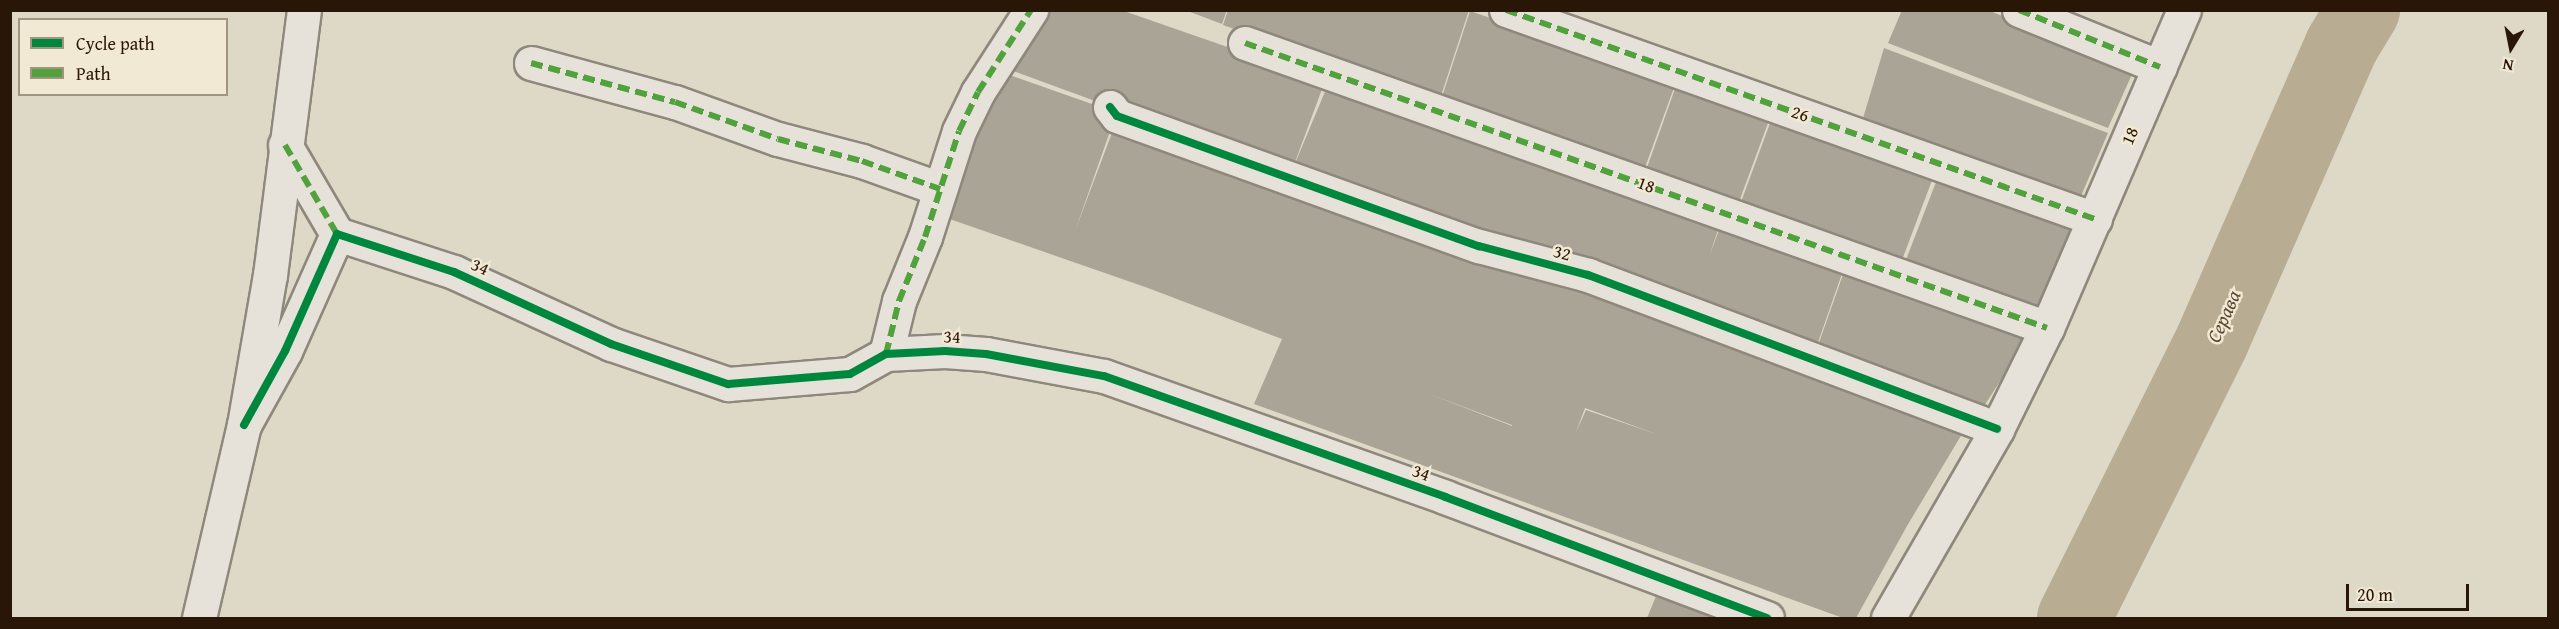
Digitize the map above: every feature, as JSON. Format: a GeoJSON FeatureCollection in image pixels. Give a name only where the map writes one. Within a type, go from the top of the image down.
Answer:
{"type":"FeatureCollection","features":[{"type":"Feature","properties":{"kind":"street"},"geometry":{"type":"LineString","coordinates":[[199,618],[244,424],[272,264],[285,145],[304,10]]}},
{"type":"Feature","properties":{"kind":"street"},"geometry":{"type":"LineString","coordinates":[[886,354],[899,301],[925,237],[959,131],[978,92],[1031,10]]}},
{"type":"Feature","properties":{"kind":"street","name":"26"},"geometry":{"type":"LineString","coordinates":[[1506,10],[2095,219]]}},
{"type":"Feature","properties":{"kind":"street"},"geometry":{"type":"LineString","coordinates":[[2019,10],[2160,67]]}},
{"type":"Feature","properties":{"kind":"street","name":"18"},"geometry":{"type":"LineString","coordinates":[[1888,618],[1997,429],[2048,328],[2184,10]]}},
{"type":"Feature","properties":{"kind":"street","name":"18"},"geometry":{"type":"LineString","coordinates":[[1245,43],[2048,328]]}},
{"type":"Feature","properties":{"kind":"street"},"geometry":{"type":"LineString","coordinates":[[531,63],[675,102],[778,139],[862,162],[939,189]]}},
{"type":"Feature","properties":{"kind":"street","name":"32"},"geometry":{"type":"LineString","coordinates":[[1113,112],[1479,246],[1588,275],[1997,429]]}},
{"type":"Feature","properties":{"kind":"street"},"geometry":{"type":"LineString","coordinates":[[244,424],[285,351],[337,234],[285,145]]}},
{"type":"Feature","properties":{"kind":"street","name":"34"},"geometry":{"type":"LineString","coordinates":[[337,234],[454,272],[610,344],[728,384],[850,374],[886,354],[945,351],[986,354],[1104,376],[1446,497],[1767,618]]}},
{"type":"Feature","properties":{"kind":"building"},"geometry":{"type":"Polygon","coordinates":[[[1042,10],[1121,10],[1325,81],[1291,173],[1008,69],[1042,10]]]}},
{"type":"Feature","properties":{"kind":"building"},"geometry":{"type":"Polygon","coordinates":[[[1185,10],[1227,10],[1222,24],[1185,10]]]}},
{"type":"Feature","properties":{"kind":"building"},"geometry":{"type":"Polygon","coordinates":[[[1228,10],[1469,10],[1439,102],[1223,25],[1228,10]]]}},
{"type":"Feature","properties":{"kind":"building"},"geometry":{"type":"Polygon","coordinates":[[[1902,10],[1988,10],[2133,72],[2108,128],[1888,43],[1902,10]]]}},
{"type":"Feature","properties":{"kind":"building"},"geometry":{"type":"Polygon","coordinates":[[[1470,11],[1676,82],[1642,176],[1440,103],[1470,11]]]}},
{"type":"Feature","properties":{"kind":"building"},"geometry":{"type":"Polygon","coordinates":[[[1884,48],[2108,133],[2078,203],[1861,125],[1884,48]]]}},
{"type":"Feature","properties":{"kind":"building"},"geometry":{"type":"Polygon","coordinates":[[[1001,72],[1109,110],[1114,120],[1075,231],[1116,122],[1968,424],[1907,526],[1856,618],[1843,618],[1254,404],[1282,339],[1148,288],[941,216],[1001,72]],[[1424,392],[1512,426],[1512,425],[1424,392]],[[1585,408],[1576,432],[1586,410],[1659,435],[1585,408]]]}},
{"type":"Feature","properties":{"kind":"building"},"geometry":{"type":"Polygon","coordinates":[[[1329,82],[1721,221],[1709,257],[1722,222],[1845,265],[1814,354],[1291,173],[1329,82]]]}},
{"type":"Feature","properties":{"kind":"building"},"geometry":{"type":"Polygon","coordinates":[[[1677,83],[1771,115],[1736,210],[1644,176],[1677,83]]]}},
{"type":"Feature","properties":{"kind":"building"},"geometry":{"type":"Polygon","coordinates":[[[1773,115],[1934,175],[1899,268],[1738,210],[1773,115]]]}},
{"type":"Feature","properties":{"kind":"building"},"geometry":{"type":"Polygon","coordinates":[[[1938,177],[2078,227],[2033,316],[1902,270],[1938,177]]]}},
{"type":"Feature","properties":{"kind":"building"},"geometry":{"type":"Polygon","coordinates":[[[1846,266],[2031,333],[1979,414],[1815,354],[1846,266]]]}},
{"type":"Feature","properties":{"kind":"building"},"geometry":{"type":"Polygon","coordinates":[[[1659,589],[1737,618],[1647,618],[1659,589]]]}},
{"type":"Feature","properties":{"kind":"waterway","name":"Серава"},"geometry":{"type":"LineString","coordinates":[[2074,618],[2212,341],[2342,45],[2363,10]]}},
{"type":"Feature","properties":{"kind":"marked path"},"geometry":{"type":"LineString","coordinates":[[886,354],[899,301],[925,237],[959,131],[978,92],[1031,10]]}},
{"type":"Feature","properties":{"kind":"marked path"},"geometry":{"type":"LineString","coordinates":[[1506,10],[2095,219]]}},
{"type":"Feature","properties":{"kind":"marked path"},"geometry":{"type":"LineString","coordinates":[[2019,10],[2160,67]]}},
{"type":"Feature","properties":{"kind":"marked path"},"geometry":{"type":"LineString","coordinates":[[1245,43],[2047,328]]}},
{"type":"Feature","properties":{"kind":"marked path"},"geometry":{"type":"LineString","coordinates":[[531,63],[675,102],[778,139],[862,161],[940,189]]}},
{"type":"Feature","properties":{"kind":"marked path"},"geometry":{"type":"LineString","coordinates":[[285,145],[337,234]]}},
{"type":"Feature","properties":{"kind":"cycle path"},"geometry":{"type":"LineString","coordinates":[[1110,107],[1117,116],[1479,246],[1588,275],[1997,429]]}},
{"type":"Feature","properties":{"kind":"cycle path"},"geometry":{"type":"LineString","coordinates":[[244,425],[285,351],[337,234],[454,272],[611,344],[728,384],[850,374],[886,354],[945,351],[986,354],[1104,376],[1445,497],[1767,618]]}}]}
